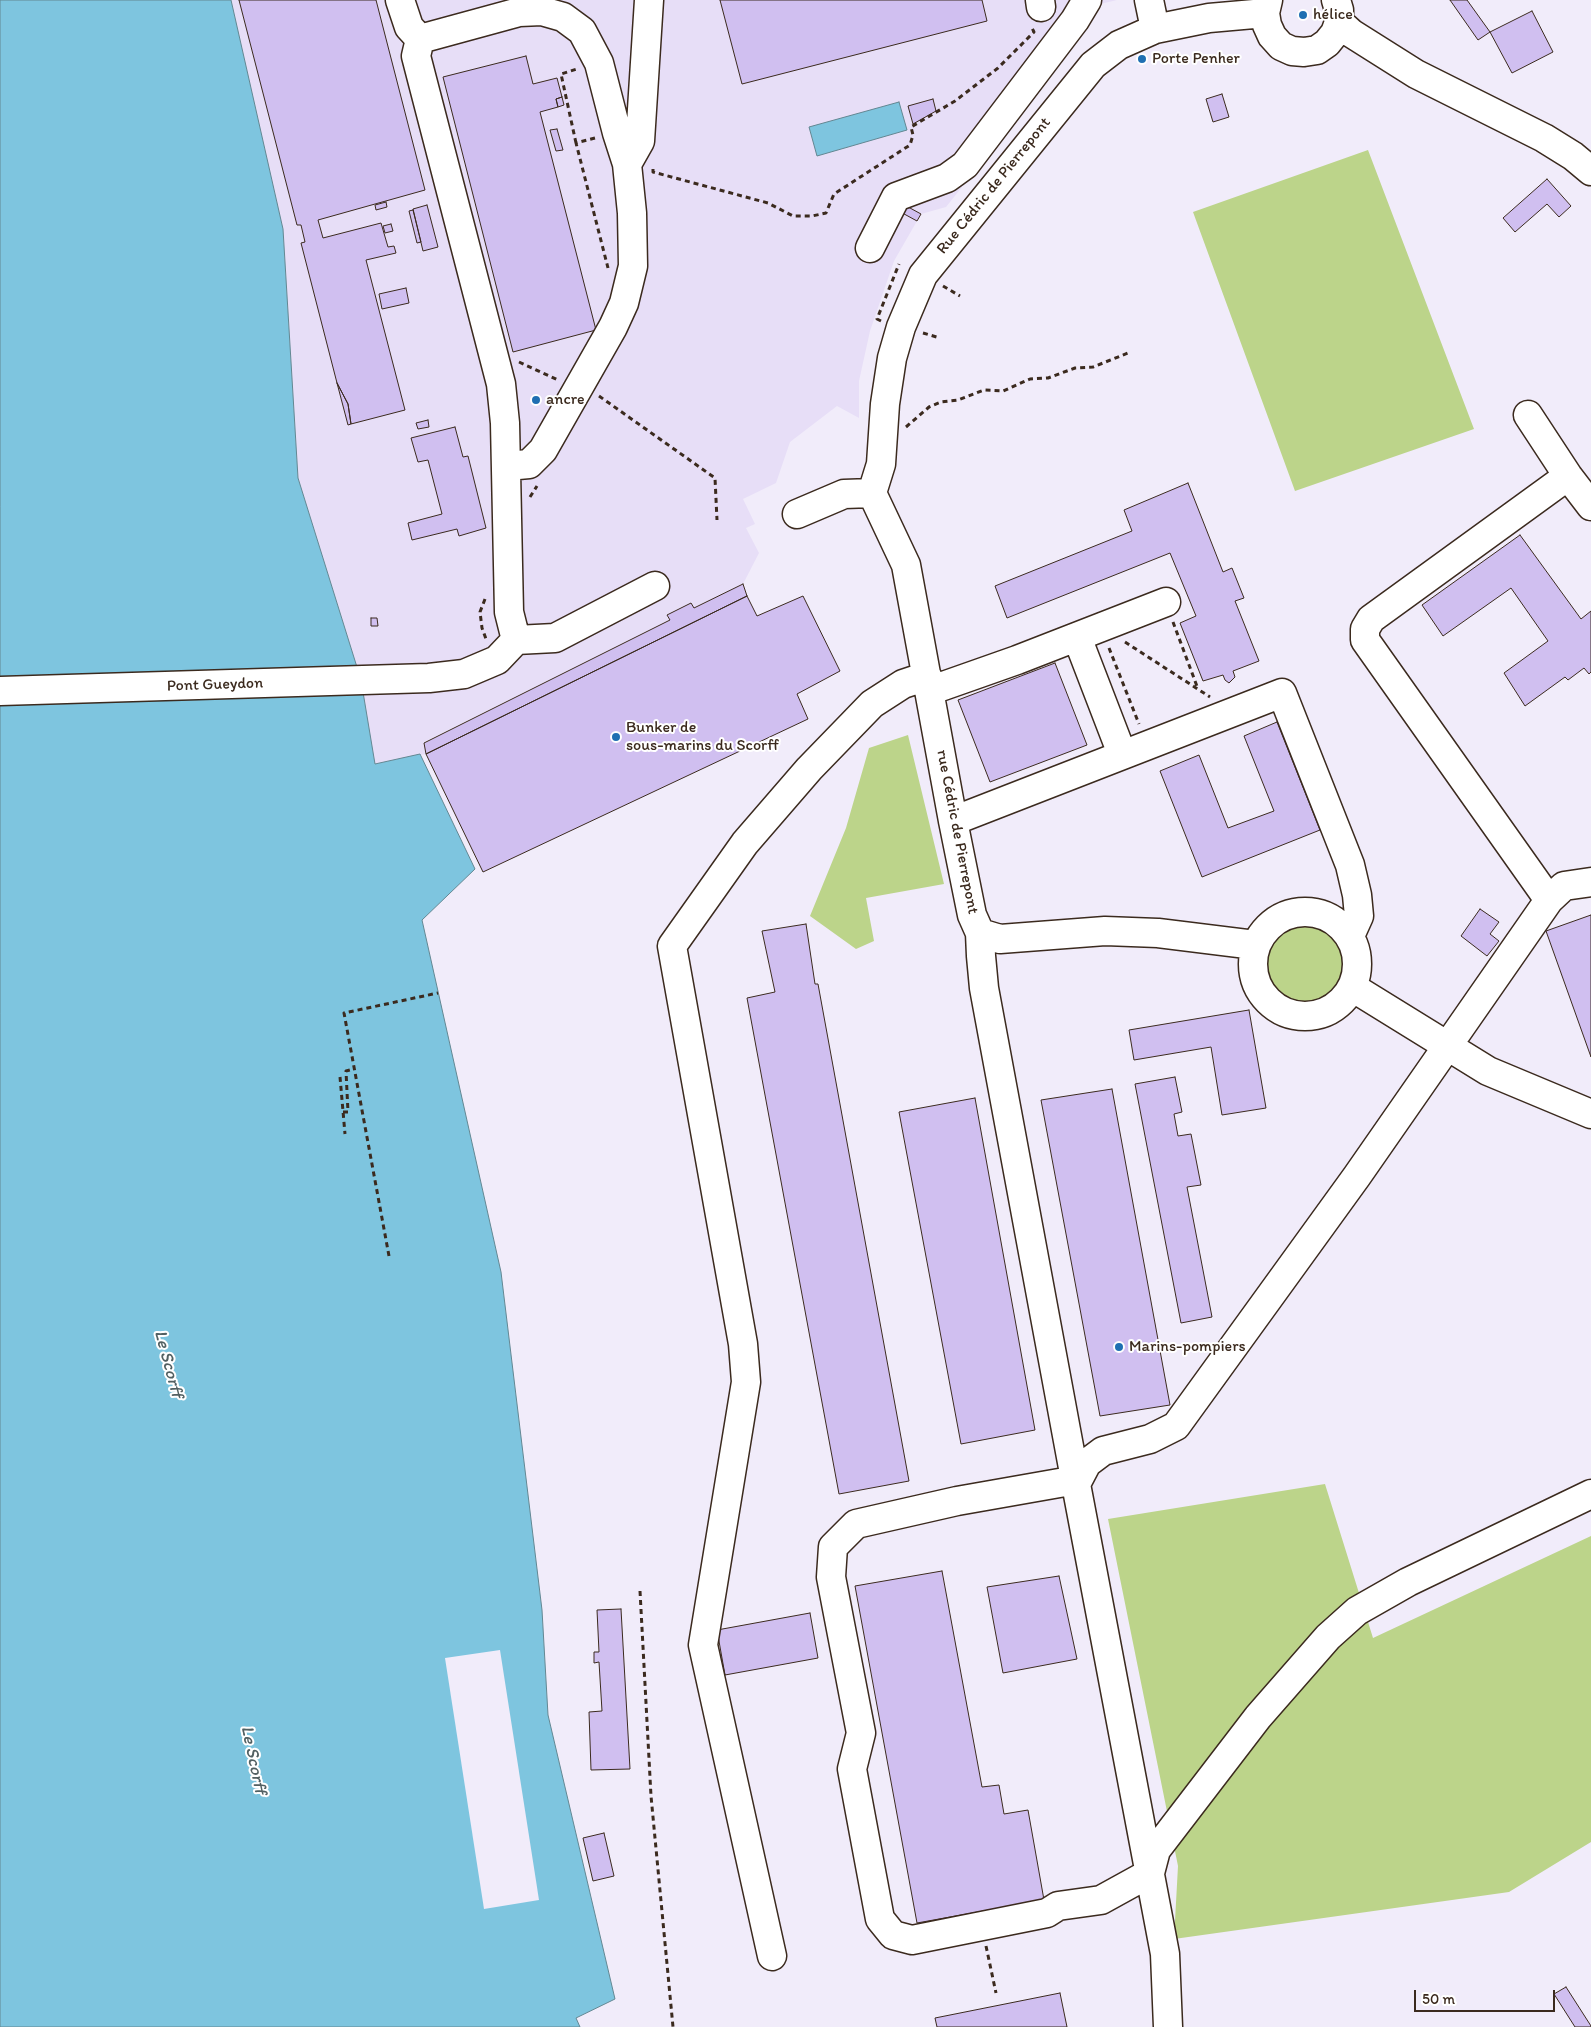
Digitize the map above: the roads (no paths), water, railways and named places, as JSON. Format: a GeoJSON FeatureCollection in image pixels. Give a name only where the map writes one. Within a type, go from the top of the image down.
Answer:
{"type":"FeatureCollection","features":[{"type":"Feature","properties":{"kind":"street"},"geometry":{"type":"LineString","coordinates":[[400,0],[409,27],[420,39]]}},
{"type":"Feature","properties":{"kind":"street"},"geometry":{"type":"LineString","coordinates":[[507,466],[529,464],[543,450],[613,327],[624,303],[633,266],[632,213],[640,163],[649,0]]}},
{"type":"Feature","properties":{"kind":"street"},"geometry":{"type":"LineString","coordinates":[[870,248],[896,197],[947,178],[965,165],[1076,20],[1086,0]]}},
{"type":"Feature","properties":{"kind":"street"},"geometry":{"type":"LineString","coordinates":[[1149,0],[1155,29]]}},
{"type":"Feature","properties":{"kind":"street"},"geometry":{"type":"LineString","coordinates":[[1267,6],[1269,31],[1281,46],[1292,51],[1304,52],[1347,50],[1416,74]]}},
{"type":"Feature","properties":{"kind":"street","name":"Rue Cédric de Pierrepont"},"geometry":{"type":"LineString","coordinates":[[872,493],[881,464],[885,404],[892,358],[901,327],[923,275],[1093,65],[1119,45],[1155,29],[1267,6]]}},
{"type":"Feature","properties":{"kind":"street"},"geometry":{"type":"LineString","coordinates":[[420,39],[518,12],[542,11],[562,17],[582,31],[592,46],[599,63],[617,133],[640,163]]}},
{"type":"Feature","properties":{"kind":"street"},"geometry":{"type":"LineString","coordinates":[[1317,50],[1327,43],[1335,33],[1338,11]]}},
{"type":"Feature","properties":{"kind":"street"},"geometry":{"type":"LineString","coordinates":[[1338,11],[1351,33],[1416,74],[1544,138],[1573,156],[1591,171]]}},
{"type":"Feature","properties":{"kind":"street"},"geometry":{"type":"LineString","coordinates":[[420,39],[416,56],[501,384],[507,466],[509,612],[516,640],[555,638],[655,586]]}},
{"type":"Feature","properties":{"kind":"street"},"geometry":{"type":"LineString","coordinates":[[1528,415],[1568,476],[1591,506]]}},
{"type":"Feature","properties":{"kind":"street"},"geometry":{"type":"LineString","coordinates":[[1549,900],[1365,640],[1365,629],[1370,619],[1568,476]]}},
{"type":"Feature","properties":{"kind":"street"},"geometry":{"type":"LineString","coordinates":[[797,514],[844,494],[872,493]]}},
{"type":"Feature","properties":{"kind":"street","name":"rue Cédric de Pierrepont"},"geometry":{"type":"LineString","coordinates":[[872,493],[906,565],[953,821],[972,915],[980,933],[1000,939],[1105,931],[1158,933],[1255,945]]}},
{"type":"Feature","properties":{"kind":"street"},"geometry":{"type":"LineString","coordinates":[[772,1956],[703,1645],[746,1382],[743,1344],[672,946],[745,843],[809,769],[872,704],[903,684],[928,683],[1017,660],[1166,602]]}},
{"type":"Feature","properties":{"kind":"street"},"geometry":{"type":"LineString","coordinates":[[1089,632],[1134,750]]}},
{"type":"Feature","properties":{"kind":"street","name":"Pont Gueydon"},"geometry":{"type":"LineString","coordinates":[[0,691],[429,678],[464,674],[497,660],[516,640]]}},
{"type":"Feature","properties":{"kind":"street"},"geometry":{"type":"LineString","coordinates":[[953,821],[1282,693],[1350,865],[1357,896],[1359,916],[1350,936]]}},
{"type":"Feature","properties":{"kind":"street"},"geometry":{"type":"LineString","coordinates":[[1076,1484],[1087,1463],[1102,1451],[1150,1439],[1176,1426],[1448,1047],[1549,900],[1564,886],[1591,882]]}},
{"type":"Feature","properties":{"kind":"street"},"geometry":{"type":"LineString","coordinates":[[1307,912],[1324,915],[1338,924],[1350,936],[1356,952],[1357,970],[1352,987],[1342,1001],[1328,1011],[1311,1016],[1294,1016],[1277,1009],[1264,997],[1255,982],[1252,965],[1255,945],[1263,933],[1275,921],[1290,914],[1307,912]]}},
{"type":"Feature","properties":{"kind":"street"},"geometry":{"type":"LineString","coordinates":[[980,933],[984,988],[1165,1954],[1168,2027]]}},
{"type":"Feature","properties":{"kind":"street"},"geometry":{"type":"LineString","coordinates":[[1352,987],[1488,1071],[1591,1114]]}},
{"type":"Feature","properties":{"kind":"street"},"geometry":{"type":"LineString","coordinates":[[1076,1484],[1065,1482],[957,1501],[856,1524],[833,1547],[831,1577],[861,1733],[852,1769],[880,1919],[893,1935],[912,1940],[1047,1913],[1058,1906],[1101,1900],[1150,1873],[1156,1850],[1258,1718],[1328,1637],[1357,1611],[1408,1582],[1591,1494]]}},
{"type":"Feature","properties":{"kind":"water","name":"Le Scorff"},"geometry":{"type":"Polygon","coordinates":[[[0,0],[231,0],[283,229],[298,478],[361,680],[375,764],[420,754],[475,869],[422,920],[501,1272],[542,1610],[548,1715],[615,1999],[576,2018],[580,2027],[0,2027],[0,0]]]}},
{"type":"Feature","properties":{"kind":"water"},"geometry":{"type":"Polygon","coordinates":[[[899,102],[907,130],[817,156],[809,127],[899,102]]]}},
{"type":"Feature","properties":{"kind":"place","name":"hélice"},"geometry":{"type":"Point","coordinates":[1303,15]}},
{"type":"Feature","properties":{"kind":"place","name":"Porte Penher"},"geometry":{"type":"Point","coordinates":[1142,59]}},
{"type":"Feature","properties":{"kind":"place","name":"ancre"},"geometry":{"type":"Point","coordinates":[536,400]}},
{"type":"Feature","properties":{"kind":"place","name":"Bunker de sous-marins du Scorff"},"geometry":{"type":"Point","coordinates":[616,737]}},
{"type":"Feature","properties":{"kind":"place","name":"Marins-pompiers"},"geometry":{"type":"Point","coordinates":[1119,1347]}}]}
